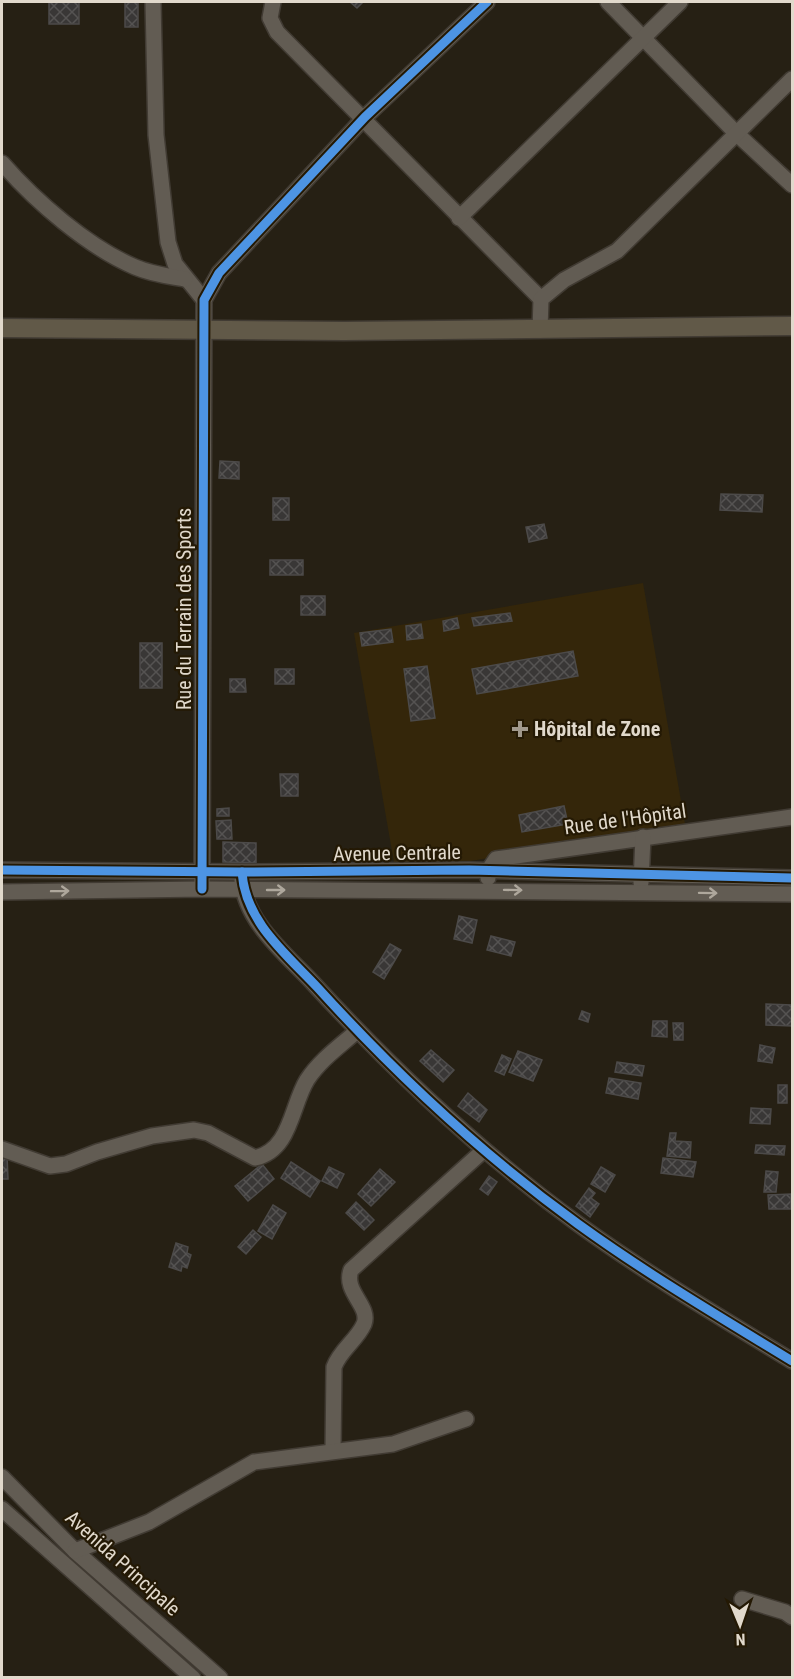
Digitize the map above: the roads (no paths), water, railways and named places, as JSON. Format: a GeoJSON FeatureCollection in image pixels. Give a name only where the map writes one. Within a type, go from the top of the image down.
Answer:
{"type":"FeatureCollection","features":[{"type":"Feature","properties":{"kind":"main road"},"geometry":{"type":"LineString","coordinates":[[2,328],[540,330],[792,326]]}},
{"type":"Feature","properties":{"kind":"street"},"geometry":{"type":"LineString","coordinates":[[153,2],[156,135],[168,242],[175,264],[204,300],[219,273],[365,117],[487,2]]}},
{"type":"Feature","properties":{"kind":"street"},"geometry":{"type":"LineString","coordinates":[[273,2],[270,18],[277,32],[365,117],[459,218],[541,299],[540,330]]}},
{"type":"Feature","properties":{"kind":"street"},"geometry":{"type":"LineString","coordinates":[[608,2],[737,134],[792,185]]}},
{"type":"Feature","properties":{"kind":"street"},"geometry":{"type":"LineString","coordinates":[[459,218],[680,2]]}},
{"type":"Feature","properties":{"kind":"street"},"geometry":{"type":"LineString","coordinates":[[541,299],[564,280],[616,251],[792,79]]}},
{"type":"Feature","properties":{"kind":"street"},"geometry":{"type":"LineString","coordinates":[[2,163],[47,210],[90,240],[133,266],[150,273],[185,279]]}},
{"type":"Feature","properties":{"kind":"street","name":"Rue du Terrain des Sports"},"geometry":{"type":"LineString","coordinates":[[202,889],[202,329],[204,300]]}},
{"type":"Feature","properties":{"kind":"street","name":"Rue de l'Hôpital"},"geometry":{"type":"LineString","coordinates":[[488,871],[496,859],[792,817]]}},
{"type":"Feature","properties":{"kind":"street"},"geometry":{"type":"LineString","coordinates":[[642,892],[640,874],[643,837]]}},
{"type":"Feature","properties":{"kind":"street","name":"Avenue Centrale"},"geometry":{"type":"LineString","coordinates":[[2,870],[242,873],[488,871],[792,878]]}},
{"type":"Feature","properties":{"kind":"street"},"geometry":{"type":"LineString","coordinates":[[487,890],[488,871]]}},
{"type":"Feature","properties":{"kind":"street"},"geometry":{"type":"LineString","coordinates":[[242,873],[243,890],[255,919],[357,1031],[484,1150],[576,1222],[630,1260],[792,1361]]}},
{"type":"Feature","properties":{"kind":"street","name":"Avenue Centrale"},"geometry":{"type":"LineString","coordinates":[[2,892],[202,889],[792,894]]}},
{"type":"Feature","properties":{"kind":"street"},"geometry":{"type":"LineString","coordinates":[[2,1149],[50,1166],[66,1164],[97,1152],[152,1136],[194,1131],[208,1133],[255,1158],[266,1156],[286,1131],[306,1082],[316,1068],[357,1031]]}},
{"type":"Feature","properties":{"kind":"street"},"geometry":{"type":"LineString","coordinates":[[333,1451],[334,1367],[337,1358],[364,1323],[365,1315],[349,1284],[351,1270],[484,1150]]}},
{"type":"Feature","properties":{"kind":"street"},"geometry":{"type":"LineString","coordinates":[[75,1551],[148,1522],[236,1470],[254,1462],[393,1444],[466,1419]]}},
{"type":"Feature","properties":{"kind":"street","name":"Avenida Principale"},"geometry":{"type":"LineString","coordinates":[[2,1478],[75,1551],[220,1677]]}},
{"type":"Feature","properties":{"kind":"street","name":"Avenida Principale"},"geometry":{"type":"LineString","coordinates":[[2,1509],[193,1677]]}},
{"type":"Feature","properties":{"kind":"street"},"geometry":{"type":"LineString","coordinates":[[742,1599],[785,1612],[792,1617]]}},
{"type":"Feature","properties":{"kind":"place","name":"Hôpital de Zone"},"geometry":{"type":"Point","coordinates":[520,729]}}]}
